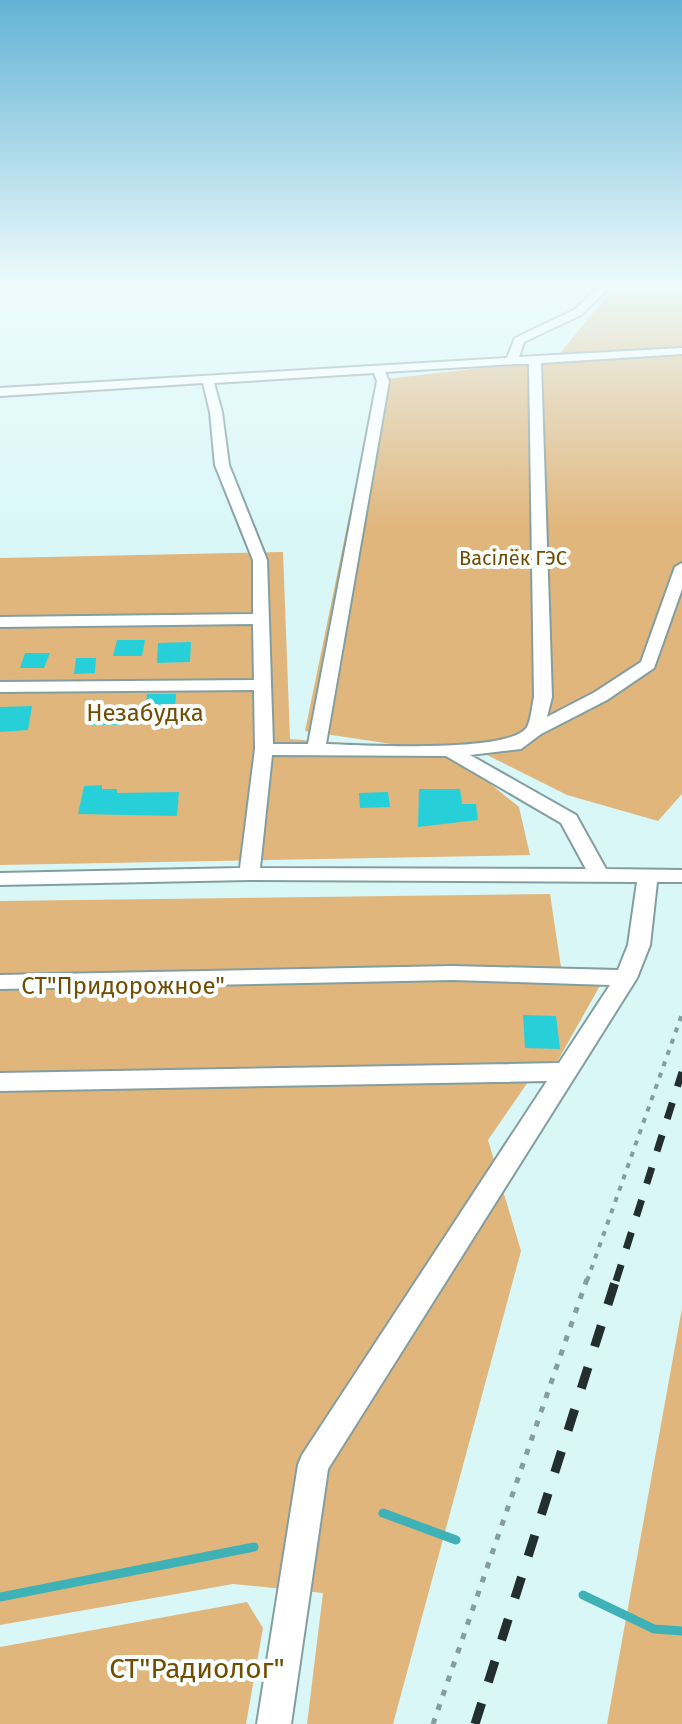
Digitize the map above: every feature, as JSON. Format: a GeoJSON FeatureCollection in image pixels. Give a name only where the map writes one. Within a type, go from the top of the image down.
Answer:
{"type":"FeatureCollection","features":[{"type":"Feature","properties":{"kind":"street"},"geometry":{"type":"LineString","coordinates":[[0,392],[418,366]]}},
{"type":"Feature","properties":{"kind":"street"},"geometry":{"type":"LineString","coordinates":[[535,366],[543,697],[535,730]]}},
{"type":"Feature","properties":{"kind":"street"},"geometry":{"type":"LineString","coordinates":[[316,749],[383,381],[377,368]]}},
{"type":"Feature","properties":{"kind":"street"},"geometry":{"type":"LineString","coordinates":[[208,381],[216,412],[222,465],[260,560],[264,749],[249,874]]}},
{"type":"Feature","properties":{"kind":"street"},"geometry":{"type":"LineString","coordinates":[[264,749],[450,751],[515,745],[535,730],[601,696],[648,664],[682,567]]}},
{"type":"Feature","properties":{"kind":"street"},"geometry":{"type":"LineString","coordinates":[[0,622],[260,619]]}},
{"type":"Feature","properties":{"kind":"street"},"geometry":{"type":"LineString","coordinates":[[0,687],[262,685]]}},
{"type":"Feature","properties":{"kind":"street"},"geometry":{"type":"LineString","coordinates":[[450,751],[569,819],[599,875]]}},
{"type":"Feature","properties":{"kind":"street"},"geometry":{"type":"LineString","coordinates":[[0,879],[249,874],[682,876]]}},
{"type":"Feature","properties":{"kind":"street"},"geometry":{"type":"LineString","coordinates":[[274,1724],[313,1465],[562,1072],[626,978],[639,945],[648,876]]}},
{"type":"Feature","properties":{"kind":"street"},"geometry":{"type":"LineString","coordinates":[[0,982],[452,973],[626,978]]}},
{"type":"Feature","properties":{"kind":"street"},"geometry":{"type":"LineString","coordinates":[[0,1082],[562,1072]]}},
{"type":"Feature","properties":{"kind":"path"},"geometry":{"type":"LineString","coordinates":[[433,1724],[517,1476],[682,1014]]}},
{"type":"Feature","properties":{"kind":"green space"},"geometry":{"type":"Polygon","coordinates":[[[496,366],[682,366],[682,794],[658,821],[567,795],[475,749],[451,752],[519,807],[530,855],[0,865],[0,558],[283,552],[290,739],[432,750],[305,731],[377,380],[496,366]]]}},
{"type":"Feature","properties":{"kind":"green space","name":"СТ\"Придорожное\""},"geometry":{"type":"Polygon","coordinates":[[[550,894],[561,967],[610,968],[557,1062],[541,1063],[488,1140],[521,1251],[393,1724],[307,1724],[323,1593],[233,1584],[0,1625],[0,901],[550,894]]]}},
{"type":"Feature","properties":{"kind":"green space"},"geometry":{"type":"Polygon","coordinates":[[[682,1308],[682,1724],[607,1724],[682,1308]]]}},
{"type":"Feature","properties":{"kind":"green space","name":"СТ\"Радиолог\""},"geometry":{"type":"Polygon","coordinates":[[[247,1602],[263,1628],[246,1724],[0,1724],[0,1647],[247,1602]]]}},
{"type":"Feature","properties":{"kind":"building"},"geometry":{"type":"Polygon","coordinates":[[[117,640],[145,640],[142,656],[113,656],[117,640]]]}},
{"type":"Feature","properties":{"kind":"building"},"geometry":{"type":"Polygon","coordinates":[[[191,642],[190,662],[157,663],[158,643],[191,642]]]}},
{"type":"Feature","properties":{"kind":"building"},"geometry":{"type":"Polygon","coordinates":[[[25,653],[50,653],[44,668],[20,668],[25,653]]]}},
{"type":"Feature","properties":{"kind":"building"},"geometry":{"type":"Polygon","coordinates":[[[76,658],[96,658],[95,673],[74,674],[76,658]]]}},
{"type":"Feature","properties":{"kind":"building"},"geometry":{"type":"Polygon","coordinates":[[[147,694],[176,694],[175,711],[145,712],[147,694]]]}},
{"type":"Feature","properties":{"kind":"building"},"geometry":{"type":"Polygon","coordinates":[[[32,706],[28,730],[0,732],[0,707],[32,706]]]}},
{"type":"Feature","properties":{"kind":"building"},"geometry":{"type":"Polygon","coordinates":[[[94,707],[127,707],[124,725],[91,725],[94,707]]]}},
{"type":"Feature","properties":{"kind":"building"},"geometry":{"type":"Polygon","coordinates":[[[102,785],[102,789],[117,789],[117,793],[179,792],[177,816],[78,814],[84,786],[102,785]]]}},
{"type":"Feature","properties":{"kind":"building"},"geometry":{"type":"Polygon","coordinates":[[[419,789],[460,789],[462,804],[476,804],[478,820],[418,827],[419,789]]]}},
{"type":"Feature","properties":{"kind":"building"},"geometry":{"type":"Polygon","coordinates":[[[388,792],[390,807],[360,808],[359,793],[388,792]]]}},
{"type":"Feature","properties":{"kind":"building"},"geometry":{"type":"Polygon","coordinates":[[[523,1015],[556,1016],[560,1049],[525,1048],[523,1015]]]}},
{"type":"Feature","properties":{"kind":"waterway"},"geometry":{"type":"LineString","coordinates":[[383,1513],[456,1540]]}},
{"type":"Feature","properties":{"kind":"waterway"},"geometry":{"type":"LineString","coordinates":[[0,1597],[254,1547]]}},
{"type":"Feature","properties":{"kind":"waterway"},"geometry":{"type":"LineString","coordinates":[[583,1595],[654,1629],[682,1631]]}},
{"type":"Feature","properties":{"kind":"railway"},"geometry":{"type":"LineString","coordinates":[[616,1281],[682,1072]]}},
{"type":"Feature","properties":{"kind":"railway"},"geometry":{"type":"LineString","coordinates":[[475,1724],[616,1279]]}},
{"type":"Feature","properties":{"kind":"park label","name":"Васілёк ГЭС"},"geometry":{"type":"Point","coordinates":[513,558]}},
{"type":"Feature","properties":{"kind":"park label","name":"Незабудка"},"geometry":{"type":"Point","coordinates":[145,713]}}]}
